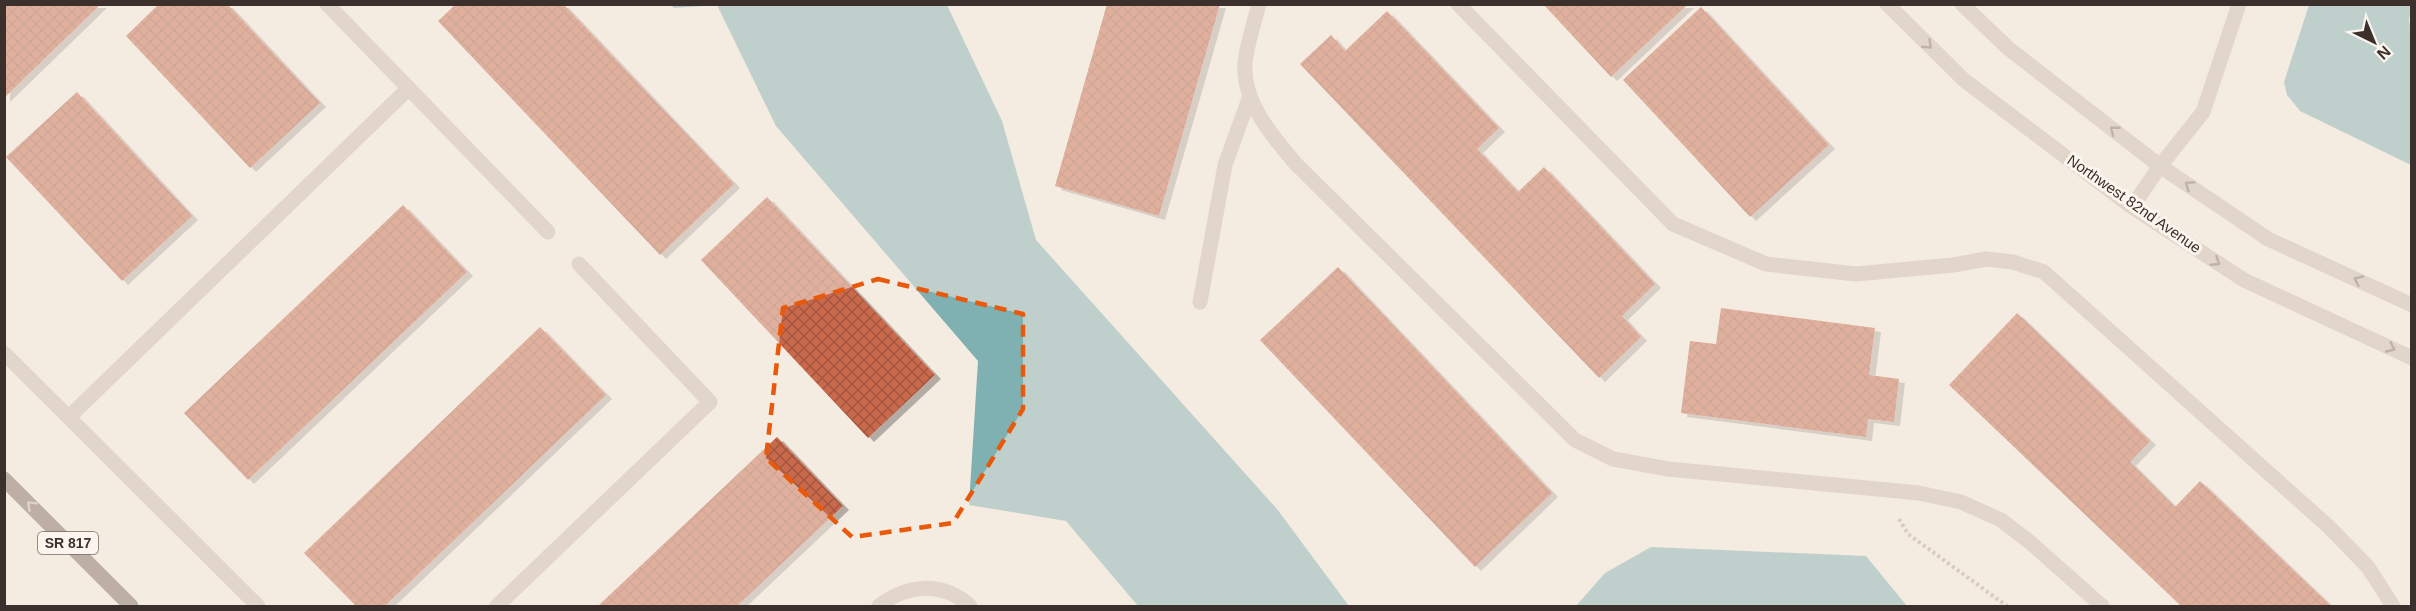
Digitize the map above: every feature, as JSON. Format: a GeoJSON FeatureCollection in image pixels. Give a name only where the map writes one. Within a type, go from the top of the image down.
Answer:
{"type":"FeatureCollection","features":[{"type":"Feature","properties":{"kind":"main road","name":"SR 817"},"geometry":{"type":"LineString","coordinates":[[4,479],[131,606]]}},
{"type":"Feature","properties":{"kind":"street"},"geometry":{"type":"LineString","coordinates":[[327,4],[548,232]]}},
{"type":"Feature","properties":{"kind":"street"},"geometry":{"type":"LineString","coordinates":[[1258,4],[1245,64],[1250,96],[1272,136],[1296,164],[1575,440],[1613,459],[1668,470],[1919,493],[1961,502],[2001,520],[2031,543],[2102,606]]}},
{"type":"Feature","properties":{"kind":"street"},"geometry":{"type":"LineString","coordinates":[[1458,4],[1673,224],[1766,264],[1856,274],[1953,265],[1986,259],[2013,261],[2044,272],[2330,527],[2368,567],[2393,606]]}},
{"type":"Feature","properties":{"kind":"street","name":"Northwest 82nd Avenue"},"geometry":{"type":"LineString","coordinates":[[1887,4],[1964,80],[2132,207],[2244,280],[2412,357]]}},
{"type":"Feature","properties":{"kind":"street"},"geometry":{"type":"LineString","coordinates":[[1962,4],[2008,48],[2160,166],[2268,239],[2412,305]]}},
{"type":"Feature","properties":{"kind":"street"},"geometry":{"type":"LineString","coordinates":[[2132,207],[2160,166],[2203,112],[2239,4]]}},
{"type":"Feature","properties":{"kind":"street"},"geometry":{"type":"LineString","coordinates":[[69,417],[409,88]]}},
{"type":"Feature","properties":{"kind":"street"},"geometry":{"type":"LineString","coordinates":[[1200,303],[1225,165],[1250,96]]}},
{"type":"Feature","properties":{"kind":"street"},"geometry":{"type":"LineString","coordinates":[[497,606],[710,402],[579,264]]}},
{"type":"Feature","properties":{"kind":"street"},"geometry":{"type":"LineString","coordinates":[[4,353],[258,606]]}},
{"type":"Feature","properties":{"kind":"street"},"geometry":{"type":"LineString","coordinates":[[879,606],[892,596],[915,590],[937,588],[961,598],[970,606]]}},
{"type":"Feature","properties":{"kind":"path"},"geometry":{"type":"LineString","coordinates":[[1887,490],[1896,514],[1908,534],[2007,606]]}},
{"type":"Feature","properties":{"kind":"highlighted area"},"geometry":{"type":"Polygon","coordinates":[[[878,279],[1023,314],[1023,409],[953,523],[852,537],[766,458],[783,308],[878,279]]]}},
{"type":"Feature","properties":{"kind":"water"},"geometry":{"type":"Polygon","coordinates":[[[671,5],[717,5],[674,8],[671,5]]]}},
{"type":"Feature","properties":{"kind":"water"},"geometry":{"type":"Polygon","coordinates":[[[717,5],[947,5],[1002,121],[1036,240],[1277,509],[1349,606],[1138,606],[1066,521],[969,505],[978,361],[776,126],[717,5]]]}},
{"type":"Feature","properties":{"kind":"water"},"geometry":{"type":"Polygon","coordinates":[[[2309,5],[2411,5],[2409,21],[2412,35],[2411,165],[2300,111],[2287,95],[2284,82],[2309,5]]]}},
{"type":"Feature","properties":{"kind":"water"},"geometry":{"type":"Polygon","coordinates":[[[1651,547],[1866,556],[1907,606],[1576,606],[1605,573],[1651,547]]]}},
{"type":"Feature","properties":{"kind":"building"},"geometry":{"type":"Polygon","coordinates":[[[4,4],[101,4],[4,98],[4,4]]]}},
{"type":"Feature","properties":{"kind":"building"},"geometry":{"type":"Polygon","coordinates":[[[159,4],[227,4],[320,103],[250,168],[126,36],[159,4]]]}},
{"type":"Feature","properties":{"kind":"building"},"geometry":{"type":"Polygon","coordinates":[[[456,4],[563,4],[734,184],[660,255],[438,21],[456,4]]]}},
{"type":"Feature","properties":{"kind":"building"},"geometry":{"type":"Polygon","coordinates":[[[1107,4],[1220,4],[1159,216],[1055,186],[1107,4]]]}},
{"type":"Feature","properties":{"kind":"building"},"geometry":{"type":"Polygon","coordinates":[[[1543,4],[1688,4],[1611,77],[1543,4]]]}},
{"type":"Feature","properties":{"kind":"building"},"geometry":{"type":"Polygon","coordinates":[[[1701,7],[1829,145],[1750,217],[1623,80],[1701,7]]]}},
{"type":"Feature","properties":{"kind":"building"},"geometry":{"type":"Polygon","coordinates":[[[1387,11],[1499,128],[1477,149],[1518,192],[1544,167],[1655,284],[1622,316],[1641,337],[1599,378],[1300,64],[1331,35],[1345,51],[1387,11]]]}},
{"type":"Feature","properties":{"kind":"building"},"geometry":{"type":"Polygon","coordinates":[[[77,92],[192,216],[122,281],[6,157],[77,92]]]}},
{"type":"Feature","properties":{"kind":"building"},"geometry":{"type":"Polygon","coordinates":[[[767,197],[935,375],[868,438],[701,260],[767,197]]]}},
{"type":"Feature","properties":{"kind":"building"},"geometry":{"type":"Polygon","coordinates":[[[403,205],[467,272],[248,480],[184,413],[403,205]]]}},
{"type":"Feature","properties":{"kind":"building"},"geometry":{"type":"Polygon","coordinates":[[[1338,267],[1552,493],[1475,567],[1260,340],[1338,267]]]}},
{"type":"Feature","properties":{"kind":"building"},"geometry":{"type":"Polygon","coordinates":[[[1721,308],[1875,328],[1869,375],[1899,379],[1894,422],[1868,419],[1866,437],[1681,413],[1690,341],[1716,344],[1721,308]]]}},
{"type":"Feature","properties":{"kind":"building"},"geometry":{"type":"Polygon","coordinates":[[[2017,313],[2150,441],[2130,462],[2175,507],[2200,481],[2331,606],[2181,606],[1949,385],[2017,313]]]}},
{"type":"Feature","properties":{"kind":"building"},"geometry":{"type":"Polygon","coordinates":[[[540,327],[606,395],[385,606],[356,606],[304,553],[540,327]]]}},
{"type":"Feature","properties":{"kind":"building"},"geometry":{"type":"Polygon","coordinates":[[[777,437],[843,506],[737,606],[598,606],[777,437]]]}}]}
